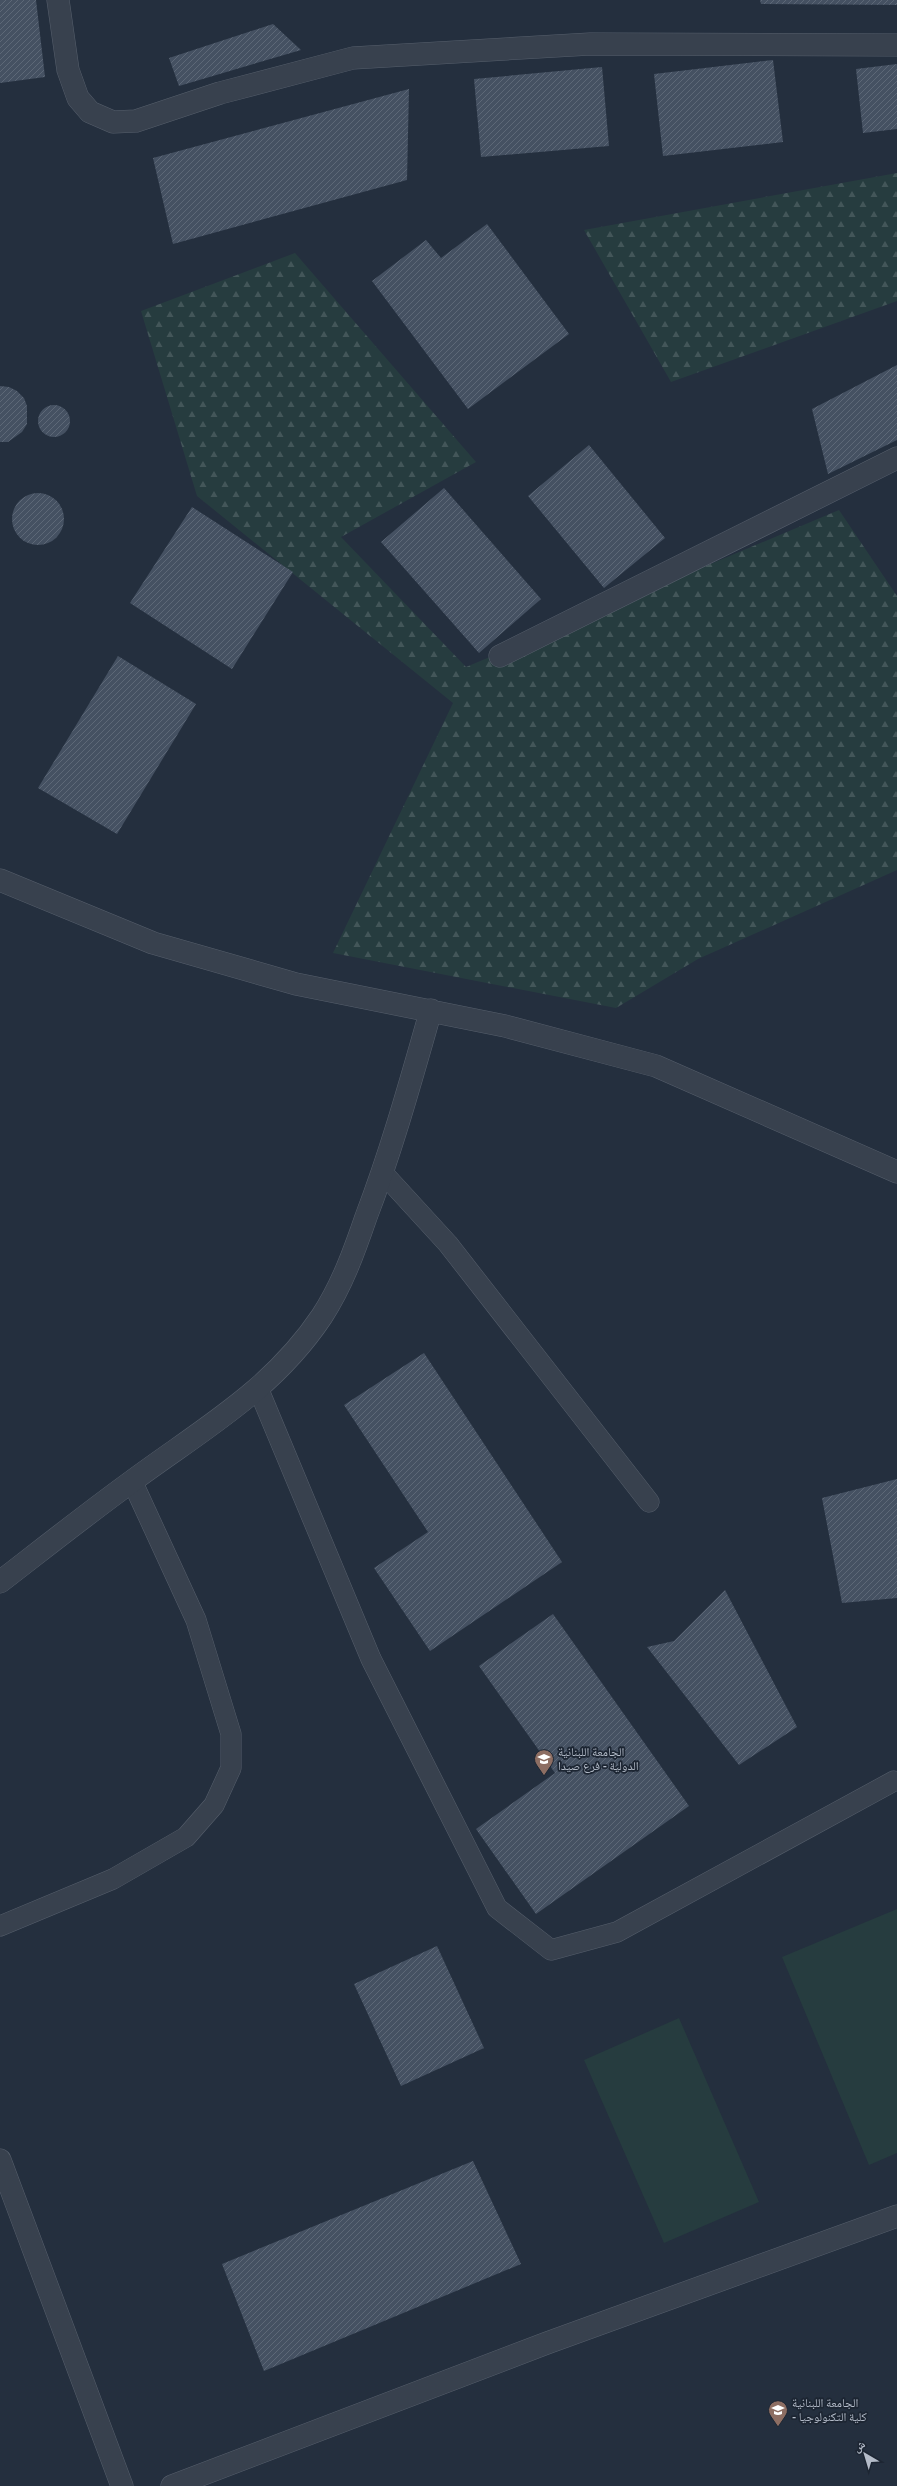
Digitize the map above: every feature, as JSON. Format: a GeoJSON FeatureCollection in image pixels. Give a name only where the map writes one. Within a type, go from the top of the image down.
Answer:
{"type":"FeatureCollection","features":[{"type":"Feature","properties":{"kind":"street"},"geometry":{"type":"LineString","coordinates":[[58,0],[68,70],[78,98],[90,112],[113,122],[136,122],[220,93],[353,58],[590,44],[897,44]]}},
{"type":"Feature","properties":{"kind":"street"},"geometry":{"type":"LineString","coordinates":[[500,656],[897,458]]}},
{"type":"Feature","properties":{"kind":"street"},"geometry":{"type":"LineString","coordinates":[[0,880],[153,943],[296,984],[505,1026],[656,1066],[897,1172]]}},
{"type":"Feature","properties":{"kind":"street"},"geometry":{"type":"LineString","coordinates":[[0,1582],[132,1481],[215,1424],[258,1388],[302,1341],[321,1317],[343,1280],[392,1150],[431,1010]]}},
{"type":"Feature","properties":{"kind":"street"},"geometry":{"type":"LineString","coordinates":[[0,2160],[122,2486]]}},
{"type":"Feature","properties":{"kind":"street"},"geometry":{"type":"LineString","coordinates":[[172,2486],[547,2343],[897,2216]]}},
{"type":"Feature","properties":{"kind":"lane"},"geometry":{"type":"LineString","coordinates":[[383,1173],[448,1244],[649,1502]]}},
{"type":"Feature","properties":{"kind":"lane"},"geometry":{"type":"LineString","coordinates":[[258,1388],[371,1659],[497,1908],[551,1950],[617,1932],[894,1782]]}},
{"type":"Feature","properties":{"kind":"lane"},"geometry":{"type":"LineString","coordinates":[[0,1926],[113,1879],[186,1837],[214,1805],[231,1768],[230,1734],[196,1620],[132,1481]]}},
{"type":"Feature","properties":{"kind":"green space"},"geometry":{"type":"Polygon","coordinates":[[[897,173],[897,301],[671,382],[584,230],[897,173]]]}},
{"type":"Feature","properties":{"kind":"green space"},"geometry":{"type":"Polygon","coordinates":[[[295,253],[476,462],[341,537],[466,667],[839,510],[897,596],[897,870],[698,959],[616,1008],[333,953],[453,703],[197,496],[141,311],[295,253]]]}},
{"type":"Feature","properties":{"kind":"green space"},"geometry":{"type":"Polygon","coordinates":[[[897,1909],[897,2153],[869,2165],[782,1957],[897,1909]]]}},
{"type":"Feature","properties":{"kind":"green space"},"geometry":{"type":"Polygon","coordinates":[[[679,2018],[759,2202],[664,2243],[584,2060],[679,2018]]]}},
{"type":"Feature","properties":{"kind":"building"},"geometry":{"type":"Polygon","coordinates":[[[0,0],[36,0],[45,77],[0,83],[0,0]]]}},
{"type":"Feature","properties":{"kind":"building"},"geometry":{"type":"Polygon","coordinates":[[[760,0],[897,0],[897,5],[761,4],[760,0]]]}},
{"type":"Feature","properties":{"kind":"building"},"geometry":{"type":"Polygon","coordinates":[[[273,24],[301,50],[179,86],[169,58],[273,24]]]}},
{"type":"Feature","properties":{"kind":"building"},"geometry":{"type":"Polygon","coordinates":[[[773,60],[783,142],[663,156],[654,74],[773,60]]]}},
{"type":"Feature","properties":{"kind":"building"},"geometry":{"type":"Polygon","coordinates":[[[897,64],[897,129],[863,133],[856,69],[897,64]]]}},
{"type":"Feature","properties":{"kind":"building"},"geometry":{"type":"Polygon","coordinates":[[[602,67],[609,146],[481,157],[474,79],[602,67]]]}},
{"type":"Feature","properties":{"kind":"building"},"geometry":{"type":"Polygon","coordinates":[[[409,89],[407,180],[173,244],[153,158],[409,89]]]}},
{"type":"Feature","properties":{"kind":"building"},"geometry":{"type":"Polygon","coordinates":[[[487,224],[569,334],[468,409],[372,281],[426,240],[441,258],[487,224]]]}},
{"type":"Feature","properties":{"kind":"building"},"geometry":{"type":"Polygon","coordinates":[[[897,365],[897,440],[828,474],[812,409],[897,365]]]}},
{"type":"Feature","properties":{"kind":"building"},"geometry":{"type":"Polygon","coordinates":[[[0,386],[9,387],[17,391],[24,398],[27,406],[27,424],[22,432],[8,442],[0,442],[0,386]]]}},
{"type":"Feature","properties":{"kind":"building"},"geometry":{"type":"Polygon","coordinates":[[[51,405],[57,405],[66,409],[70,421],[66,433],[57,437],[51,437],[42,433],[38,424],[38,418],[42,409],[51,405]]]}},
{"type":"Feature","properties":{"kind":"building"},"geometry":{"type":"Polygon","coordinates":[[[589,445],[665,538],[604,588],[528,496],[589,445]]]}},
{"type":"Feature","properties":{"kind":"building"},"geometry":{"type":"Polygon","coordinates":[[[444,488],[541,599],[479,653],[381,542],[444,488]]]}},
{"type":"Feature","properties":{"kind":"building"},"geometry":{"type":"Polygon","coordinates":[[[38,493],[48,495],[56,501],[62,509],[64,519],[62,529],[56,537],[48,543],[38,545],[28,543],[20,537],[14,529],[12,519],[14,509],[20,501],[28,495],[38,493]]]}},
{"type":"Feature","properties":{"kind":"building"},"geometry":{"type":"Polygon","coordinates":[[[192,507],[293,572],[232,669],[130,603],[192,507]]]}},
{"type":"Feature","properties":{"kind":"building"},"geometry":{"type":"Polygon","coordinates":[[[118,656],[196,704],[117,834],[38,788],[118,656]]]}},
{"type":"Feature","properties":{"kind":"building"},"geometry":{"type":"Polygon","coordinates":[[[424,1353],[562,1562],[430,1651],[374,1568],[428,1532],[344,1405],[424,1353]]]}},
{"type":"Feature","properties":{"kind":"building"},"geometry":{"type":"Polygon","coordinates":[[[897,1479],[897,1598],[842,1603],[822,1498],[897,1479]]]}},
{"type":"Feature","properties":{"kind":"building"},"geometry":{"type":"Polygon","coordinates":[[[725,1590],[797,1727],[739,1765],[647,1647],[674,1641],[725,1590]]]}},
{"type":"Feature","properties":{"kind":"building"},"geometry":{"type":"Polygon","coordinates":[[[553,1614],[689,1806],[536,1914],[476,1829],[555,1773],[479,1666],[553,1614]]]}},
{"type":"Feature","properties":{"kind":"building"},"geometry":{"type":"Polygon","coordinates":[[[437,1946],[484,2048],[401,2086],[354,1984],[437,1946]]]}},
{"type":"Feature","properties":{"kind":"building"},"geometry":{"type":"Polygon","coordinates":[[[473,2161],[521,2264],[264,2371],[222,2264],[473,2161]]]}},
{"type":"Feature","properties":{"kind":"place","name":"الجامعة اللبنانية الدولية - فرع صيدا"},"geometry":{"type":"Point","coordinates":[544,1776]}},
{"type":"Feature","properties":{"kind":"place","name":"الجامعة اللبنانية - كلية التكنولوجيا"},"geometry":{"type":"Point","coordinates":[778,2427]}}]}
